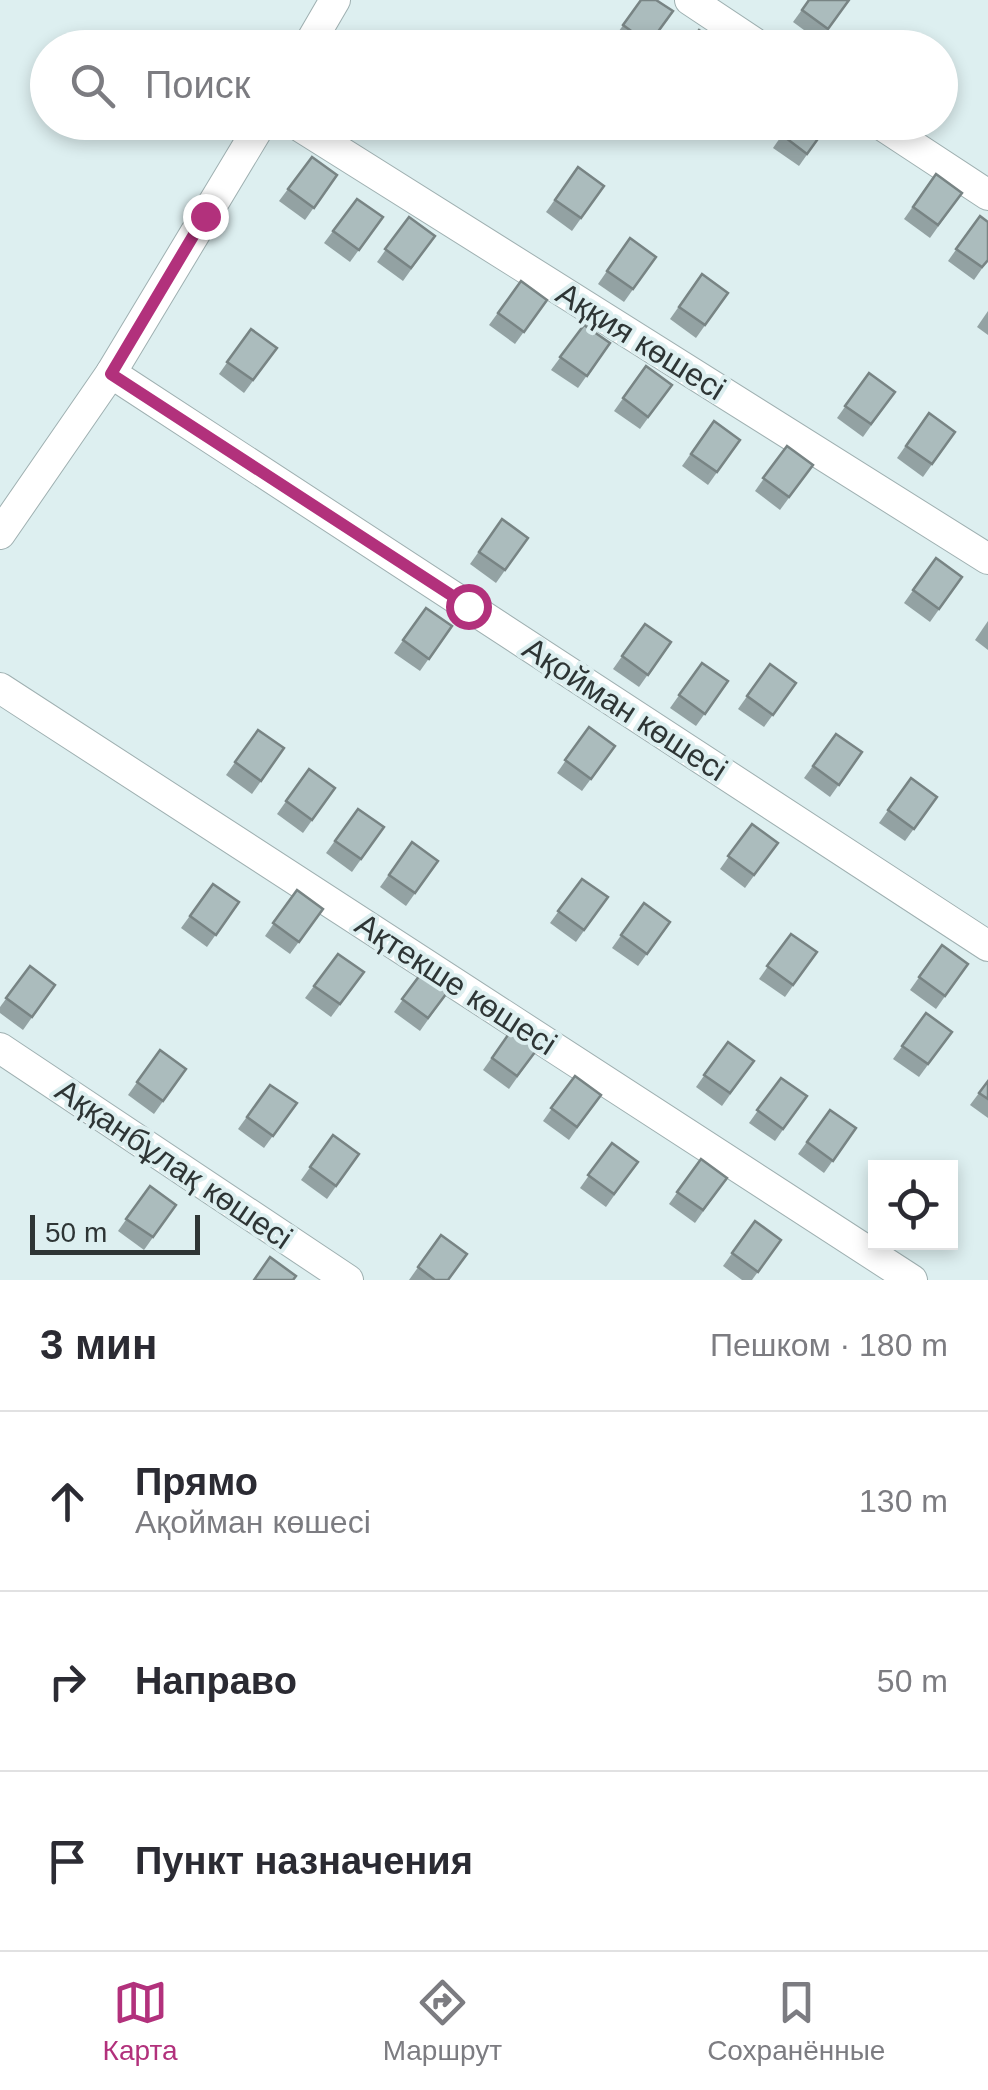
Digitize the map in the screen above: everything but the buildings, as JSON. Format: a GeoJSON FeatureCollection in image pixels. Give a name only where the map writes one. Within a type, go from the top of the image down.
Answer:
{"type":"FeatureCollection","features":[{"type":"Feature","properties":{"kind":"street"},"geometry":{"type":"LineString","coordinates":[[318,30],[335,0]]}},
{"type":"Feature","properties":{"kind":"street"},"geometry":{"type":"LineString","coordinates":[[690,0],[735,30]]}},
{"type":"Feature","properties":{"kind":"street"},"geometry":{"type":"LineString","coordinates":[[0,534],[111,374],[251,140]]}},
{"type":"Feature","properties":{"kind":"street","name":"Аққия көшесі"},"geometry":{"type":"LineString","coordinates":[[322,140],[988,559]]}},
{"type":"Feature","properties":{"kind":"street"},"geometry":{"type":"LineString","coordinates":[[904,140],[988,195]]}},
{"type":"Feature","properties":{"kind":"street","name":"Ақойман көшесі"},"geometry":{"type":"LineString","coordinates":[[111,374],[988,946]]}},
{"type":"Feature","properties":{"kind":"street","name":"Ақтекше көшесі"},"geometry":{"type":"LineString","coordinates":[[0,688],[912,1280]]}},
{"type":"Feature","properties":{"kind":"street","name":"Аққанбұлақ көшесі"},"geometry":{"type":"LineString","coordinates":[[0,1048],[348,1280]]}},
{"type":"Feature","properties":{"kind":"route"},"geometry":{"type":"LineString","coordinates":[[205,216],[111,374],[468,606]]}}]}
